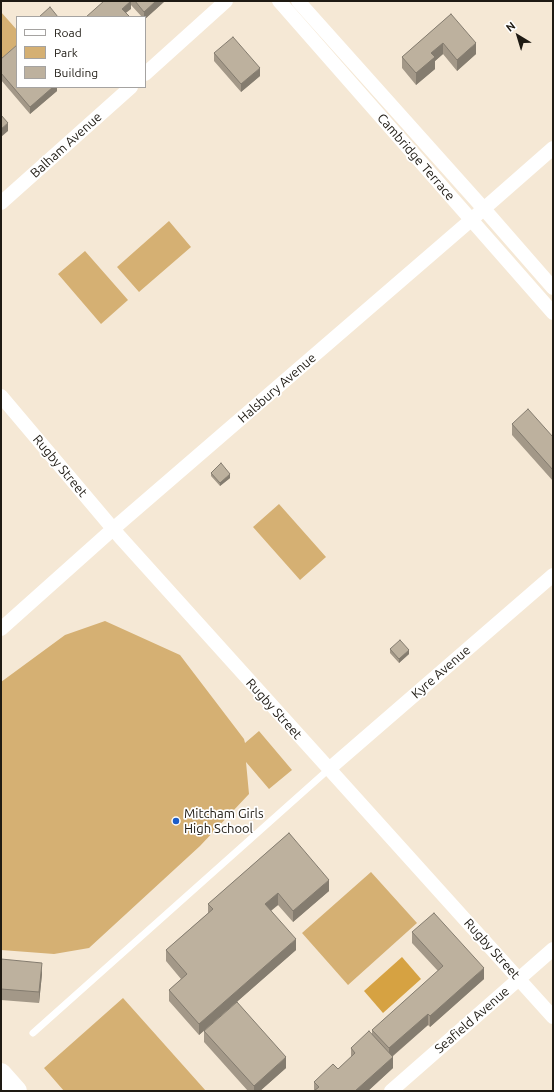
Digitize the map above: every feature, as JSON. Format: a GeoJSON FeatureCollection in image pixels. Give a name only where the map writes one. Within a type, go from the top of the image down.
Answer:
{"type":"FeatureCollection","features":[{"type":"Feature","properties":{"kind":"main road"},"geometry":{"type":"LineString","coordinates":[[1,1073],[17,1091]]}},
{"type":"Feature","properties":{"kind":"street"},"geometry":{"type":"LineString","coordinates":[[146,73],[226,1]]}},
{"type":"Feature","properties":{"kind":"street","name":"Cambridge Terrace"},"geometry":{"type":"LineString","coordinates":[[279,1],[553,313]]}},
{"type":"Feature","properties":{"kind":"street","name":"Cambridge Terrace"},"geometry":{"type":"LineString","coordinates":[[298,1],[553,288]]}},
{"type":"Feature","properties":{"kind":"street"},"geometry":{"type":"LineString","coordinates":[[332,61],[343,51]]}},
{"type":"Feature","properties":{"kind":"street"},"geometry":{"type":"LineString","coordinates":[[362,96],[374,86]]}},
{"type":"Feature","properties":{"kind":"street","name":"Balham Avenue"},"geometry":{"type":"LineString","coordinates":[[1,203],[129,88]]}},
{"type":"Feature","properties":{"kind":"street"},"geometry":{"type":"LineString","coordinates":[[396,135],[409,125]]}},
{"type":"Feature","properties":{"kind":"street","name":"Halsbury Avenue"},"geometry":{"type":"LineString","coordinates":[[1,629],[113,529],[553,148]]}},
{"type":"Feature","properties":{"kind":"street"},"geometry":{"type":"LineString","coordinates":[[531,288],[544,277]]}},
{"type":"Feature","properties":{"kind":"street","name":"Rugby Street"},"geometry":{"type":"LineString","coordinates":[[1,396],[113,529],[553,1017]]}},
{"type":"Feature","properties":{"kind":"street","name":"Kyre Avenue"},"geometry":{"type":"LineString","coordinates":[[329,769],[553,574]]}},
{"type":"Feature","properties":{"kind":"street","name":"Seafield Avenue"},"geometry":{"type":"LineString","coordinates":[[391,1091],[553,949]]}},
{"type":"Feature","properties":{"kind":"lane"},"geometry":{"type":"LineString","coordinates":[[33,1033],[329,769]]}},
{"type":"Feature","properties":{"kind":"green space"},"geometry":{"type":"Polygon","coordinates":[[[1,12],[16,29],[16,46],[1,59],[1,12]]]}},
{"type":"Feature","properties":{"kind":"green space"},"geometry":{"type":"Polygon","coordinates":[[[169,221],[191,247],[139,292],[117,267],[169,221]]]}},
{"type":"Feature","properties":{"kind":"green space"},"geometry":{"type":"Polygon","coordinates":[[[85,251],[128,300],[101,324],[58,274],[85,251]]]}},
{"type":"Feature","properties":{"kind":"green space"},"geometry":{"type":"Polygon","coordinates":[[[279,504],[326,557],[300,580],[253,527],[279,504]]]}},
{"type":"Feature","properties":{"kind":"green space"},"geometry":{"type":"Polygon","coordinates":[[[105,621],[180,655],[244,739],[245,743],[259,731],[292,770],[269,789],[246,762],[249,794],[200,846],[89,948],[54,954],[1,950],[1,682],[65,635],[105,621]]]}},
{"type":"Feature","properties":{"kind":"green space"},"geometry":{"type":"Polygon","coordinates":[[[371,872],[417,923],[348,985],[302,933],[371,872]]]}},
{"type":"Feature","properties":{"kind":"green space"},"geometry":{"type":"Polygon","coordinates":[[[123,998],[206,1091],[64,1091],[44,1068],[123,998]]]}},
{"type":"Feature","properties":{"kind":"shaded area"},"geometry":{"type":"Polygon","coordinates":[[[402,957],[421,979],[383,1013],[364,991],[402,957]]]}},
{"type":"Feature","properties":{"kind":"building"},"geometry":{"type":"Polygon","coordinates":[[[104,1],[131,1],[122,9],[129,16],[87,16],[104,1]]]}},
{"type":"Feature","properties":{"kind":"building"},"geometry":{"type":"Polygon","coordinates":[[[135,1],[156,1],[144,12],[135,1]]]}},
{"type":"Feature","properties":{"kind":"building"},"geometry":{"type":"Polygon","coordinates":[[[50,7],[57,16],[40,16],[50,7]]]}},
{"type":"Feature","properties":{"kind":"building"},"geometry":{"type":"Polygon","coordinates":[[[451,14],[476,43],[457,60],[443,43],[431,53],[435,57],[416,73],[402,57],[451,14]]]}},
{"type":"Feature","properties":{"kind":"building"},"geometry":{"type":"Polygon","coordinates":[[[233,37],[260,68],[241,84],[214,53],[233,37]]]}},
{"type":"Feature","properties":{"kind":"building"},"geometry":{"type":"Polygon","coordinates":[[[16,46],[16,88],[52,88],[30,107],[1,73],[1,59],[16,46]]]}},
{"type":"Feature","properties":{"kind":"building"},"geometry":{"type":"Polygon","coordinates":[[[1,115],[8,123],[1,129],[1,115]]]}},
{"type":"Feature","properties":{"kind":"building"},"geometry":{"type":"Polygon","coordinates":[[[528,409],[553,437],[553,470],[512,424],[528,409]]]}},
{"type":"Feature","properties":{"kind":"building"},"geometry":{"type":"Polygon","coordinates":[[[221,463],[230,474],[220,483],[211,473],[221,463]]]}},
{"type":"Feature","properties":{"kind":"building"},"geometry":{"type":"Polygon","coordinates":[[[400,640],[409,650],[399,659],[390,649],[400,640]]]}},
{"type":"Feature","properties":{"kind":"building"},"geometry":{"type":"Polygon","coordinates":[[[289,833],[329,880],[293,911],[278,893],[265,904],[296,939],[199,1024],[169,990],[187,974],[166,950],[213,909],[208,904],[289,833]]]}},
{"type":"Feature","properties":{"kind":"building"},"geometry":{"type":"Polygon","coordinates":[[[434,913],[484,968],[430,1016],[428,1014],[389,1048],[372,1030],[443,966],[412,932],[434,913]]]}},
{"type":"Feature","properties":{"kind":"building"},"geometry":{"type":"Polygon","coordinates":[[[1,959],[42,963],[39,992],[1,989],[1,959]]]}},
{"type":"Feature","properties":{"kind":"building"},"geometry":{"type":"Polygon","coordinates":[[[237,1002],[286,1057],[254,1086],[204,1031],[237,1002]]]}},
{"type":"Feature","properties":{"kind":"building"},"geometry":{"type":"Polygon","coordinates":[[[369,1031],[393,1057],[355,1091],[314,1091],[319,1087],[314,1082],[333,1064],[338,1069],[355,1053],[351,1048],[369,1031]]]}},
{"type":"Feature","properties":{"kind":"place","name":"Mitcham Girls High School"},"geometry":{"type":"Point","coordinates":[176,821]}}]}
